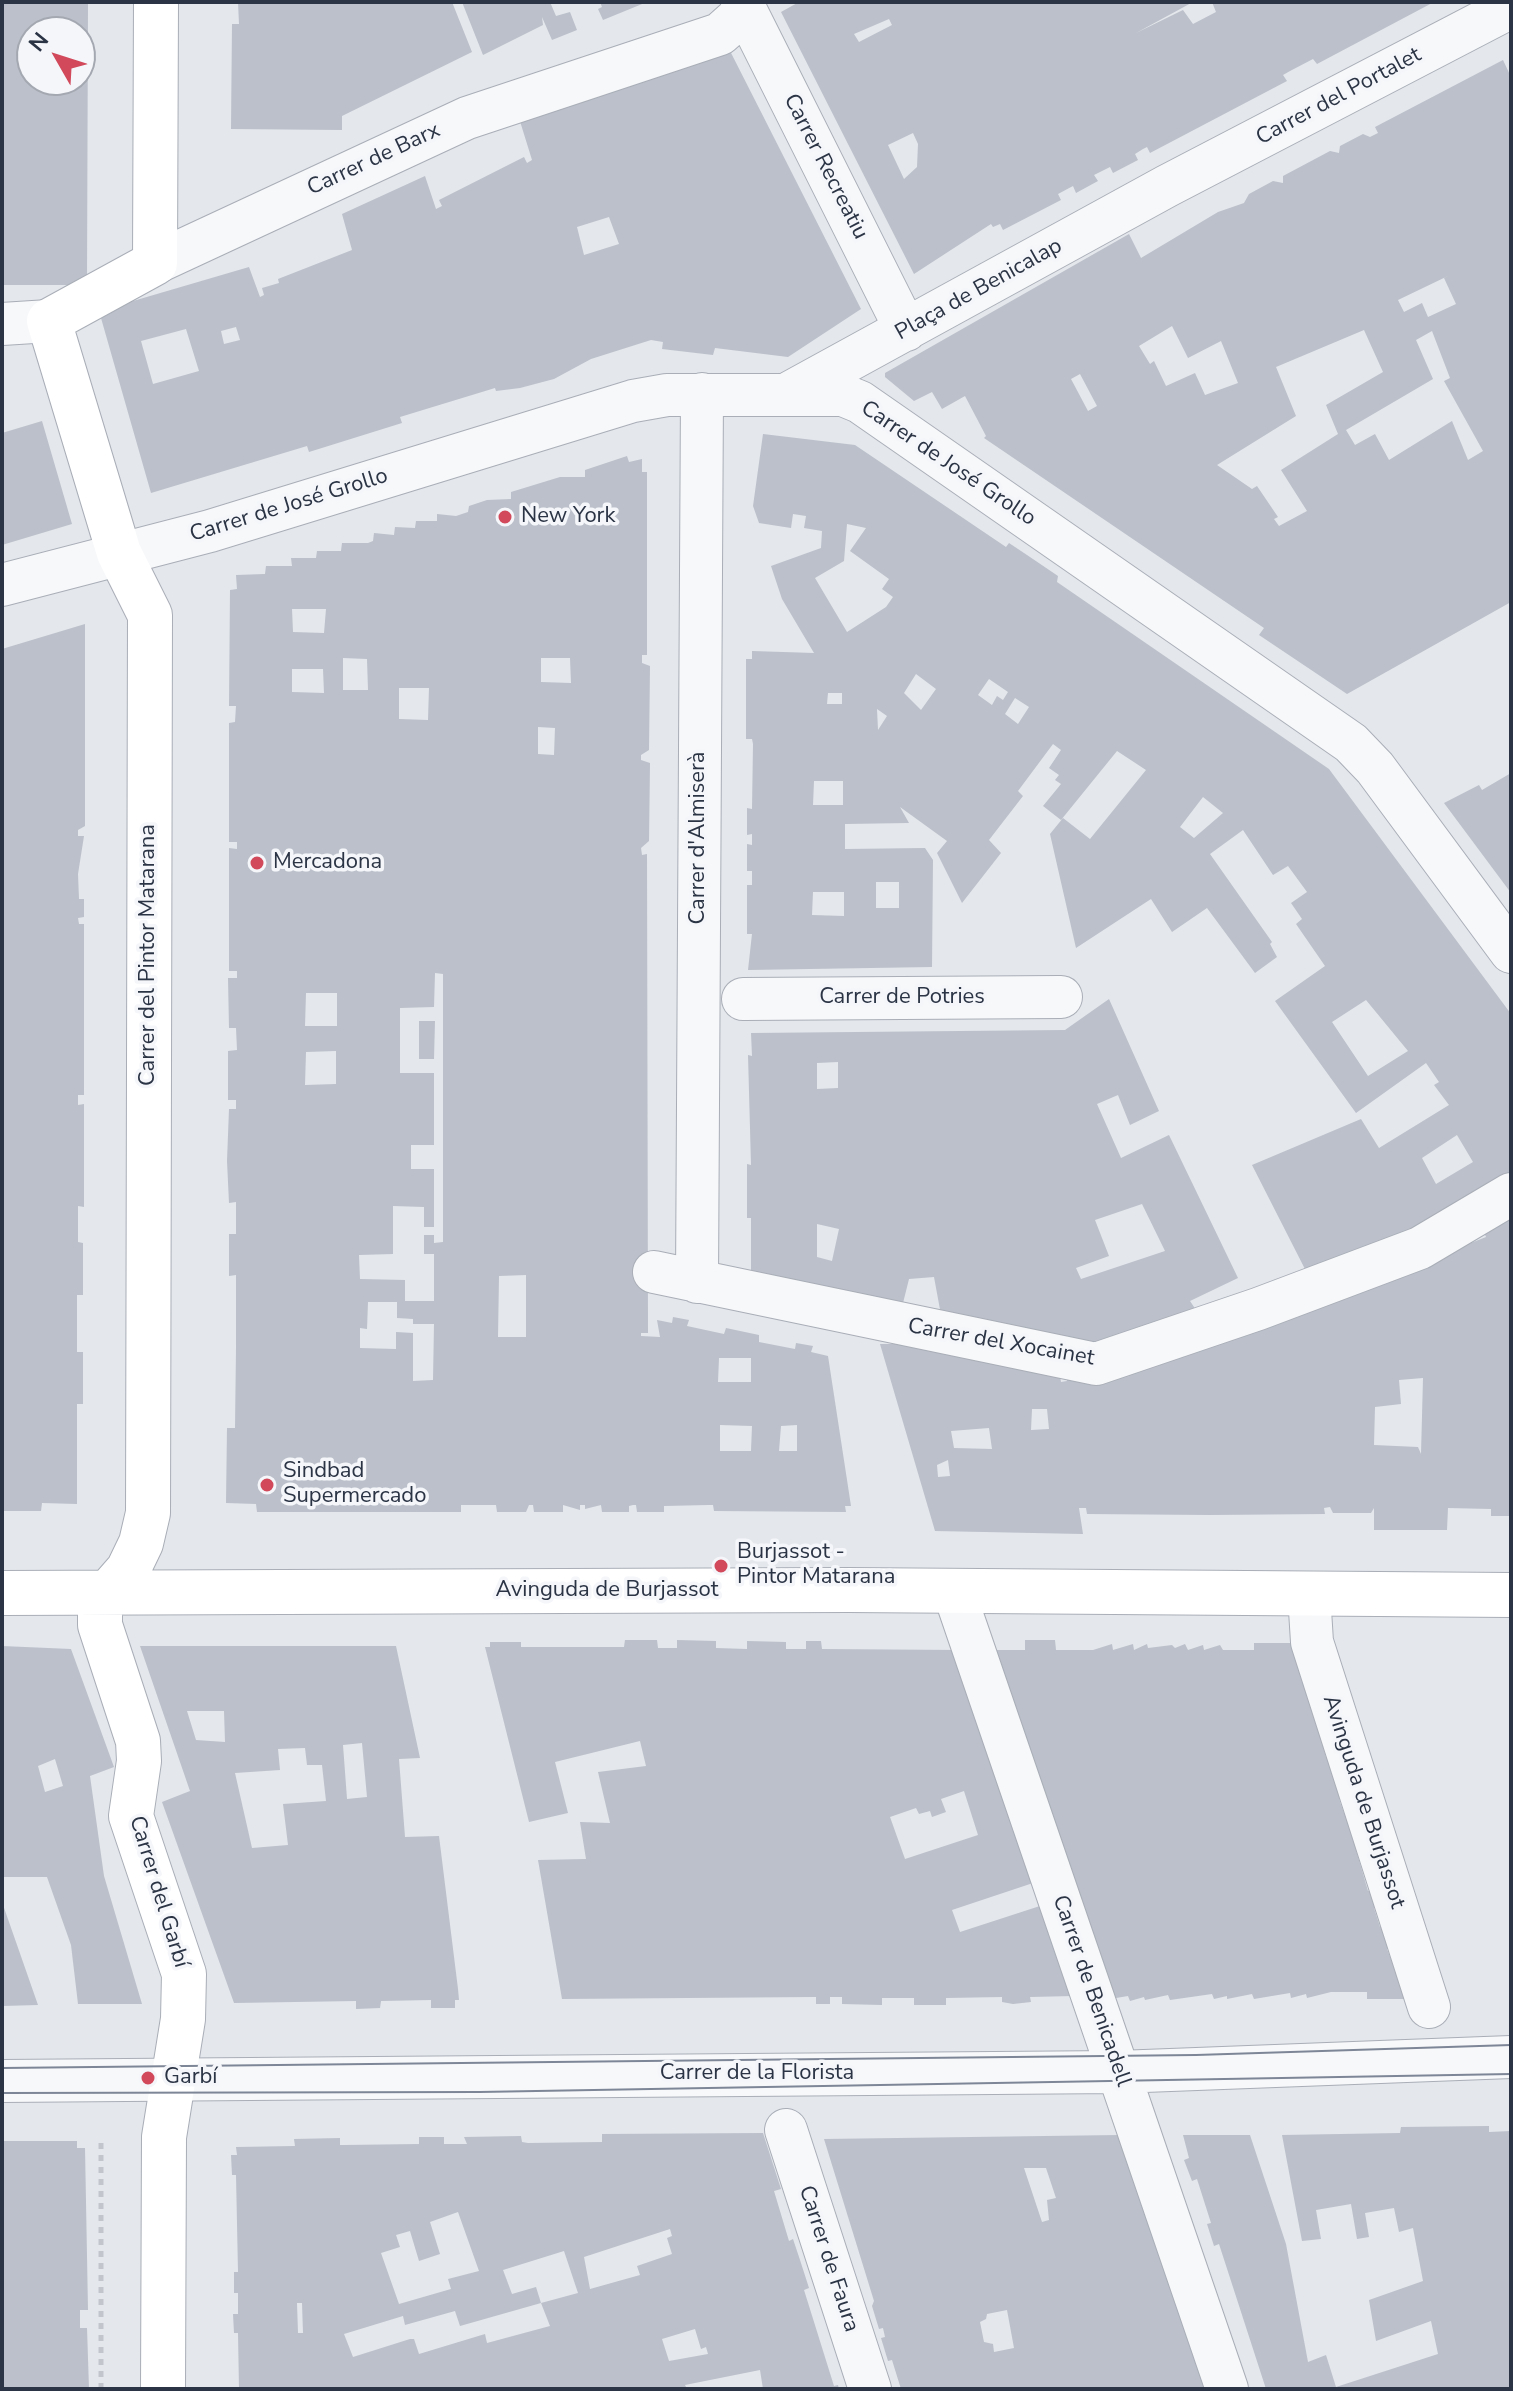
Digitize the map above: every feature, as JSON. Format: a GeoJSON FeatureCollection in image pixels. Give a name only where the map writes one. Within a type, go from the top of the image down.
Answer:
{"type":"FeatureCollection","features":[{"type":"Feature","properties":{"kind":"street"},"geometry":{"type":"LineString","coordinates":[[155,263],[156,2]]}},
{"type":"Feature","properties":{"kind":"street","name":"Carrer de Barx"},"geometry":{"type":"LineString","coordinates":[[2,324],[49,321],[155,263],[467,118],[720,34],[739,17],[743,3]]}},
{"type":"Feature","properties":{"kind":"street","name":"Carrer Recreatiu"},"geometry":{"type":"LineString","coordinates":[[743,3],[906,330]]}},
{"type":"Feature","properties":{"kind":"street","name":"Carrer del Portalet"},"geometry":{"type":"LineString","coordinates":[[1167,186],[1511,7]]}},
{"type":"Feature","properties":{"kind":"street","name":"Plaça de Benicalap"},"geometry":{"type":"LineString","coordinates":[[790,392],[1167,186]]}},
{"type":"Feature","properties":{"kind":"street","name":"Carrer del Pintor Matarana"},"geometry":{"type":"LineString","coordinates":[[49,321],[119,553],[150,615],[148,1513],[128,1570],[107,1594]]}},
{"type":"Feature","properties":{"kind":"street","name":"Carrer de José Grollo"},"geometry":{"type":"LineString","coordinates":[[2,585],[210,531],[633,401],[667,395],[790,392],[843,395],[860,402],[1351,743],[1375,768],[1511,952]]}},
{"type":"Feature","properties":{"kind":"street","name":"Carrer d'Almiserà"},"geometry":{"type":"LineString","coordinates":[[697,1282],[702,394]]}},
{"type":"Feature","properties":{"kind":"street","name":"Carrer de Potries"},"geometry":{"type":"LineString","coordinates":[[743,999],[1061,997]]}},
{"type":"Feature","properties":{"kind":"street","name":"Carrer del Xocainet"},"geometry":{"type":"LineString","coordinates":[[654,1272],[1096,1364],[1258,1309],[1420,1248],[1511,1194]]}},
{"type":"Feature","properties":{"kind":"street","name":"Avinguda de Burjassot"},"geometry":{"type":"LineString","coordinates":[[2,1593],[848,1590],[1511,1595]]}},
{"type":"Feature","properties":{"kind":"street","name":"Carrer de Benicadell"},"geometry":{"type":"LineString","coordinates":[[954,1592],[1227,2389]]}},
{"type":"Feature","properties":{"kind":"street","name":"Carrer del Garbí"},"geometry":{"type":"LineString","coordinates":[[107,1594],[100,1608],[101,1638],[138,1741],[139,1761],[131,1816],[184,1974],[183,2019],[164,2137],[163,2389]]}},
{"type":"Feature","properties":{"kind":"street","name":"Avinguda de Burjassot"},"geometry":{"type":"LineString","coordinates":[[1309,1594],[1312,1642],[1429,2007]]}},
{"type":"Feature","properties":{"kind":"street","name":"Carrer de la Florista"},"geometry":{"type":"LineString","coordinates":[[2,2081],[1118,2072],[1511,2057]]}},
{"type":"Feature","properties":{"kind":"street","name":"Carrer de Faura"},"geometry":{"type":"LineString","coordinates":[[786,2130],[870,2389]]}},
{"type":"Feature","properties":{"kind":"path"},"geometry":{"type":"LineString","coordinates":[[101,2137],[101,2389]]}},
{"type":"Feature","properties":{"kind":"building"},"geometry":{"type":"Polygon","coordinates":[[[2,2],[88,2],[88,16],[16,16],[16,96],[88,96],[87,278],[80,278],[80,285],[2,285],[2,2]]]}},
{"type":"Feature","properties":{"kind":"building"},"geometry":{"type":"Polygon","coordinates":[[[238,2],[452,2],[472,52],[342,116],[342,130],[231,129],[232,24],[239,24],[238,2]]]}},
{"type":"Feature","properties":{"kind":"building"},"geometry":{"type":"Polygon","coordinates":[[[462,2],[550,2],[556,16],[570,12],[577,30],[552,40],[542,17],[543,25],[483,55],[462,2]]]}},
{"type":"Feature","properties":{"kind":"building"},"geometry":{"type":"Polygon","coordinates":[[[600,2],[647,2],[603,20],[598,9],[602,7],[600,2]]]}},
{"type":"Feature","properties":{"kind":"building"},"geometry":{"type":"Polygon","coordinates":[[[799,2],[1193,2],[1136,33],[1183,10],[1193,24],[1216,12],[1212,2],[1434,2],[1317,64],[1313,59],[1290,71],[1283,75],[1287,81],[1150,153],[1147,147],[1143,149],[1135,154],[1138,160],[1113,173],[1110,167],[1094,175],[1098,181],[1076,193],[1073,186],[1058,194],[1061,200],[1003,230],[1000,224],[993,227],[991,224],[914,274],[781,12],[799,2]],[[889,19],[854,34],[859,42],[892,25],[889,19]],[[913,133],[888,145],[904,179],[917,167],[918,144],[913,133]]]}},
{"type":"Feature","properties":{"kind":"building"},"geometry":{"type":"Polygon","coordinates":[[[728,47],[861,309],[788,357],[715,348],[713,355],[662,349],[663,342],[651,340],[591,359],[554,379],[520,388],[496,391],[495,388],[400,417],[402,423],[309,452],[307,446],[151,493],[99,311],[249,267],[260,297],[264,295],[262,288],[279,283],[278,279],[352,250],[342,214],[425,176],[436,209],[442,206],[439,200],[524,157],[527,163],[532,160],[519,118],[728,47]],[[609,217],[577,227],[584,255],[619,244],[609,217]],[[236,327],[221,331],[224,344],[240,340],[236,327]],[[186,329],[141,341],[153,384],[199,371],[186,329]]]}},
{"type":"Feature","properties":{"kind":"building"},"geometry":{"type":"Polygon","coordinates":[[[1503,60],[1511,77],[1511,602],[1347,694],[1259,635],[1264,628],[984,438],[986,436],[965,396],[942,409],[932,392],[914,401],[885,377],[885,373],[1129,234],[1141,258],[1218,212],[1244,203],[1249,194],[1273,181],[1283,183],[1283,176],[1330,151],[1339,153],[1340,146],[1363,134],[1370,137],[1378,133],[1375,127],[1503,60]],[[1450,275],[1398,300],[1404,312],[1422,303],[1428,317],[1456,304],[1444,278],[1450,275]],[[1172,326],[1139,346],[1150,364],[1154,361],[1166,386],[1195,373],[1205,395],[1238,383],[1221,341],[1188,358],[1172,326]],[[1364,330],[1276,367],[1296,416],[1217,465],[1252,489],[1257,486],[1278,517],[1274,519],[1279,526],[1307,511],[1281,470],[1338,434],[1326,405],[1383,372],[1364,330]],[[1432,331],[1416,340],[1433,379],[1346,430],[1355,445],[1375,434],[1389,460],[1452,421],[1468,460],[1483,451],[1444,381],[1450,378],[1432,331]],[[1080,374],[1071,379],[1088,411],[1097,406],[1080,374]]]}},
{"type":"Feature","properties":{"kind":"building"},"geometry":{"type":"Polygon","coordinates":[[[42,421],[72,524],[2,545],[2,433],[42,421]]]}},
{"type":"Feature","properties":{"kind":"building"},"geometry":{"type":"Polygon","coordinates":[[[763,434],[855,445],[1006,547],[1009,543],[1058,576],[1057,582],[1329,769],[1511,1014],[1511,1179],[1423,1233],[1308,1275],[1252,1165],[1361,1119],[1379,1148],[1449,1105],[1434,1085],[1439,1082],[1426,1063],[1356,1113],[1275,1001],[1325,966],[1296,924],[1302,919],[1291,903],[1307,892],[1288,866],[1273,875],[1243,830],[1210,854],[1272,942],[1270,944],[1277,957],[1255,973],[1207,908],[1172,932],[1151,899],[1076,948],[1050,834],[1063,818],[1090,839],[1146,770],[1117,751],[1061,820],[1043,806],[1061,784],[1055,780],[1059,775],[1049,768],[1061,750],[1053,744],[1018,791],[1023,796],[989,840],[1001,853],[962,903],[937,853],[947,841],[900,807],[909,823],[845,824],[845,849],[925,848],[933,860],[932,967],[748,970],[752,934],[747,934],[747,885],[752,885],[752,871],[747,871],[747,844],[752,845],[752,834],[747,835],[747,808],[752,809],[753,744],[752,739],[746,739],[746,659],[752,659],[752,651],[814,653],[782,599],[771,566],[821,548],[822,531],[804,528],[806,516],[793,514],[791,528],[759,523],[753,506],[763,434]],[[847,524],[844,561],[815,578],[847,632],[886,607],[893,597],[882,589],[889,579],[850,551],[866,528],[847,524]],[[916,674],[904,693],[921,710],[936,689],[916,674]],[[989,679],[978,695],[992,705],[997,696],[1003,700],[1008,692],[989,679]],[[828,693],[827,704],[842,704],[842,693],[828,693]],[[1015,698],[1005,714],[1018,724],[1029,707],[1015,698]],[[877,709],[878,730],[887,716],[877,709]],[[814,781],[813,805],[843,805],[843,781],[814,781]],[[1203,797],[1180,827],[1194,838],[1223,813],[1203,797]],[[876,882],[876,908],[899,908],[899,882],[876,882]],[[813,892],[812,915],[844,916],[844,892],[813,892]],[[1366,1000],[1332,1022],[1368,1076],[1408,1051],[1366,1000]],[[1457,1135],[1422,1158],[1436,1184],[1473,1162],[1457,1135]]]}},
{"type":"Feature","properties":{"kind":"building"},"geometry":{"type":"Polygon","coordinates":[[[627,456],[629,462],[642,459],[642,472],[647,472],[647,655],[642,655],[642,663],[650,666],[649,750],[641,755],[641,760],[650,763],[649,841],[641,848],[642,855],[647,854],[648,1333],[641,1333],[641,1336],[660,1337],[657,1320],[672,1323],[673,1317],[689,1320],[687,1326],[724,1334],[726,1328],[759,1335],[759,1342],[795,1349],[796,1343],[813,1346],[811,1352],[828,1356],[851,1506],[845,1506],[846,1512],[714,1511],[713,1505],[708,1505],[664,1506],[664,1512],[637,1512],[636,1505],[633,1505],[629,1506],[629,1512],[602,1512],[601,1505],[585,1509],[585,1505],[580,1505],[580,1510],[563,1505],[563,1512],[534,1512],[533,1505],[529,1505],[526,1512],[497,1512],[496,1505],[461,1505],[461,1512],[257,1512],[256,1504],[226,1503],[227,1428],[235,1428],[236,1349],[236,1275],[229,1276],[229,1234],[236,1234],[236,1202],[229,1203],[227,1161],[229,1109],[236,1109],[236,1100],[228,1100],[228,1051],[237,1050],[236,1028],[229,1028],[228,978],[237,978],[237,971],[229,971],[229,848],[237,849],[237,842],[229,842],[229,723],[235,722],[236,706],[229,706],[230,590],[237,589],[236,575],[265,574],[266,566],[292,566],[291,558],[316,558],[317,551],[341,551],[342,543],[368,543],[373,541],[374,533],[394,535],[395,527],[415,528],[416,521],[437,521],[437,514],[456,516],[468,512],[469,506],[487,500],[511,499],[511,492],[560,477],[585,477],[585,470],[627,456]],[[292,609],[293,632],[324,633],[326,609],[292,609]],[[343,658],[343,690],[368,690],[367,659],[343,658]],[[541,658],[541,682],[571,683],[570,658],[541,658]],[[292,669],[292,692],[324,693],[323,669],[292,669]],[[399,688],[399,719],[428,720],[429,688],[399,688]],[[538,727],[538,754],[554,755],[555,728],[538,727]],[[435,973],[434,1007],[400,1008],[400,1073],[434,1073],[434,1145],[411,1145],[411,1169],[434,1169],[434,1227],[424,1227],[424,1207],[393,1206],[393,1254],[359,1255],[360,1279],[405,1280],[405,1301],[434,1301],[434,1254],[424,1254],[424,1235],[434,1235],[434,1243],[443,1242],[443,974],[435,973]],[[306,993],[305,1026],[337,1026],[337,993],[306,993]],[[336,1051],[306,1052],[305,1085],[336,1084],[336,1051]],[[526,1275],[499,1276],[498,1337],[526,1337],[526,1275]],[[368,1302],[367,1329],[360,1328],[360,1348],[396,1349],[396,1332],[413,1333],[413,1381],[433,1380],[434,1324],[413,1324],[413,1319],[397,1318],[397,1302],[368,1302]],[[719,1358],[718,1382],[751,1382],[751,1358],[719,1358]],[[720,1425],[720,1451],[751,1451],[752,1426],[720,1425]],[[797,1425],[781,1426],[779,1451],[797,1451],[797,1425]]]}},
{"type":"Feature","properties":{"kind":"building"},"geometry":{"type":"Polygon","coordinates":[[[85,624],[85,826],[78,830],[78,836],[84,836],[78,874],[79,899],[84,899],[84,917],[78,918],[79,924],[84,924],[84,1095],[78,1095],[78,1105],[84,1104],[84,1207],[78,1206],[78,1242],[83,1243],[83,1295],[77,1295],[77,1352],[83,1352],[83,1404],[77,1404],[77,1504],[42,1503],[41,1511],[2,1511],[2,649],[85,624]]]}},
{"type":"Feature","properties":{"kind":"building"},"geometry":{"type":"Polygon","coordinates":[[[1511,773],[1511,893],[1444,803],[1479,785],[1482,790],[1511,773]]]}},
{"type":"Feature","properties":{"kind":"building"},"geometry":{"type":"Polygon","coordinates":[[[1109,999],[1159,1111],[1130,1125],[1118,1095],[1097,1104],[1121,1158],[1169,1135],[1238,1278],[1190,1301],[1198,1313],[1085,1346],[941,1315],[934,1277],[909,1279],[902,1307],[751,1275],[747,1164],[751,1165],[748,1055],[752,1056],[751,1033],[1065,1030],[1109,999]],[[838,1062],[817,1063],[817,1089],[838,1088],[838,1062]],[[1142,1204],[1095,1220],[1109,1256],[1076,1268],[1081,1279],[1165,1251],[1142,1204]],[[817,1224],[817,1257],[832,1261],[839,1229],[817,1224]]]}},
{"type":"Feature","properties":{"kind":"building"},"geometry":{"type":"Polygon","coordinates":[[[419,1021],[435,1021],[434,1059],[419,1059],[419,1021]]]}},
{"type":"Feature","properties":{"kind":"building"},"geometry":{"type":"Polygon","coordinates":[[[1510,1219],[1511,1516],[1491,1516],[1491,1509],[1448,1508],[1447,1530],[1374,1530],[1374,1508],[1371,1513],[1333,1513],[1330,1507],[1324,1508],[1325,1514],[1210,1515],[1087,1514],[1086,1508],[1079,1508],[1083,1534],[935,1531],[880,1344],[937,1344],[1059,1369],[1061,1382],[1067,1381],[1067,1376],[1375,1281],[1486,1237],[1483,1230],[1510,1219]],[[1423,1378],[1399,1380],[1401,1404],[1375,1407],[1374,1445],[1418,1447],[1421,1454],[1423,1378]],[[1032,1409],[1031,1430],[1049,1429],[1047,1409],[1032,1409]],[[989,1428],[951,1431],[954,1448],[992,1449],[989,1428]],[[948,1460],[937,1465],[938,1477],[950,1476],[948,1460]]]}},
{"type":"Feature","properties":{"kind":"building"},"geometry":{"type":"Polygon","coordinates":[[[625,1640],[657,1640],[658,1648],[677,1648],[677,1640],[716,1641],[716,1648],[747,1649],[747,1641],[786,1642],[786,1649],[806,1649],[806,1641],[821,1641],[822,1649],[958,1650],[1036,1882],[952,1910],[960,1932],[1043,1905],[1073,1996],[1030,1997],[1031,2002],[1013,2004],[1002,2002],[1002,1997],[946,1998],[946,2005],[914,2005],[914,1998],[882,1998],[882,2005],[842,2004],[842,1997],[830,1997],[830,2004],[816,2004],[816,1997],[562,1999],[538,1860],[586,1859],[580,1822],[610,1823],[598,1772],[646,1766],[640,1741],[555,1762],[568,1813],[529,1822],[485,1647],[490,1647],[490,1642],[521,1642],[521,1647],[624,1647],[625,1640]],[[964,1791],[941,1799],[946,1812],[932,1817],[930,1811],[919,1814],[916,1808],[890,1817],[905,1859],[978,1835],[964,1791]]]}},
{"type":"Feature","properties":{"kind":"building"},"geometry":{"type":"Polygon","coordinates":[[[1025,1640],[1055,1640],[1056,1650],[1093,1650],[1112,1644],[1113,1650],[1133,1644],[1134,1650],[1147,1644],[1148,1648],[1172,1645],[1175,1648],[1185,1644],[1188,1650],[1203,1645],[1204,1650],[1220,1645],[1223,1650],[1254,1650],[1254,1643],[1297,1643],[1304,1662],[1297,1664],[1314,1718],[1320,1715],[1326,1733],[1320,1736],[1326,1757],[1333,1755],[1346,1792],[1339,1795],[1340,1802],[1344,1813],[1351,1810],[1363,1848],[1356,1850],[1368,1891],[1376,1889],[1381,1906],[1374,1908],[1380,1927],[1387,1925],[1394,1947],[1387,1949],[1391,1959],[1398,1957],[1411,1999],[1367,1999],[1367,1992],[1331,1992],[1307,1998],[1306,1994],[1291,1998],[1290,1993],[1254,1999],[1252,1994],[1214,1999],[1212,1994],[1170,2000],[1168,1995],[1145,2000],[1144,1997],[1130,2001],[1128,1996],[1110,1999],[992,1650],[1025,1650],[1025,1640]]]}},
{"type":"Feature","properties":{"kind":"building"},"geometry":{"type":"Polygon","coordinates":[[[2,1646],[71,1649],[114,1767],[90,1776],[104,1876],[142,2004],[78,2004],[71,1945],[47,1877],[2,1877],[2,1646]],[[55,1759],[38,1766],[45,1792],[63,1786],[55,1759]]]}},
{"type":"Feature","properties":{"kind":"building"},"geometry":{"type":"Polygon","coordinates":[[[140,1646],[396,1646],[420,1758],[399,1759],[405,1837],[439,1836],[458,1989],[459,2000],[455,2000],[455,2008],[431,2008],[431,2000],[381,2001],[380,2008],[356,2009],[356,2001],[234,2003],[162,1802],[190,1791],[140,1646]],[[187,1711],[196,1740],[225,1742],[224,1711],[187,1711]],[[362,1743],[343,1745],[347,1799],[367,1797],[362,1743]],[[305,1748],[278,1749],[280,1770],[235,1773],[252,1848],[288,1845],[283,1804],[326,1801],[322,1765],[307,1765],[305,1748]]]}},
{"type":"Feature","properties":{"kind":"building"},"geometry":{"type":"Polygon","coordinates":[[[2,1902],[38,2005],[2,2006],[2,1902]]]}},
{"type":"Feature","properties":{"kind":"building"},"geometry":{"type":"Polygon","coordinates":[[[1489,2126],[1489,2132],[1511,2131],[1511,2389],[1266,2389],[1219,2244],[1214,2246],[1207,2224],[1211,2223],[1197,2179],[1192,2181],[1184,2160],[1189,2158],[1183,2135],[1250,2135],[1286,2244],[1308,2362],[1326,2355],[1336,2387],[1438,2354],[1431,2321],[1376,2341],[1369,2300],[1423,2281],[1413,2228],[1399,2232],[1394,2208],[1365,2213],[1369,2237],[1357,2239],[1351,2204],[1316,2210],[1321,2239],[1302,2241],[1282,2135],[1400,2133],[1401,2127],[1489,2126]]]}},
{"type":"Feature","properties":{"kind":"building"},"geometry":{"type":"Polygon","coordinates":[[[763,2133],[781,2189],[774,2191],[789,2241],[793,2239],[809,2288],[804,2290],[834,2386],[838,2385],[839,2389],[763,2389],[760,2370],[685,2385],[687,2389],[239,2389],[238,2333],[234,2333],[233,2314],[238,2314],[238,2293],[234,2293],[234,2272],[238,2272],[236,2175],[232,2175],[231,2155],[237,2155],[236,2147],[295,2146],[294,2139],[340,2138],[340,2145],[419,2144],[419,2137],[444,2137],[444,2144],[467,2144],[464,2137],[521,2136],[522,2142],[528,2143],[602,2142],[602,2134],[763,2133]],[[458,2212],[430,2222],[440,2254],[419,2261],[410,2231],[396,2235],[400,2247],[381,2253],[399,2304],[451,2289],[448,2279],[479,2271],[458,2212]],[[670,2229],[584,2257],[590,2289],[640,2275],[637,2266],[672,2254],[667,2238],[672,2236],[670,2229]],[[564,2251],[503,2270],[512,2294],[536,2287],[541,2303],[578,2293],[564,2251]],[[297,2303],[298,2333],[303,2333],[302,2303],[297,2303]],[[541,2303],[460,2326],[455,2311],[405,2325],[403,2316],[344,2334],[353,2357],[410,2339],[414,2339],[419,2354],[485,2334],[487,2343],[550,2326],[541,2303]],[[695,2329],[662,2339],[669,2361],[708,2354],[706,2347],[701,2349],[695,2329]]]}},
{"type":"Feature","properties":{"kind":"building"},"geometry":{"type":"Polygon","coordinates":[[[1119,2135],[1205,2389],[901,2389],[892,2360],[888,2361],[881,2338],[885,2337],[883,2328],[879,2329],[872,2306],[874,2301],[824,2139],[1119,2135]],[[1024,2168],[1042,2222],[1049,2220],[1047,2200],[1056,2198],[1046,2168],[1024,2168]],[[1007,2310],[987,2314],[986,2319],[980,2322],[984,2342],[993,2344],[994,2352],[1014,2348],[1007,2310]]]}},
{"type":"Feature","properties":{"kind":"building"},"geometry":{"type":"Polygon","coordinates":[[[2,2141],[77,2141],[77,2148],[85,2148],[88,2310],[80,2310],[80,2328],[87,2328],[89,2389],[2,2389],[2,2141]]]}},
{"type":"Feature","properties":{"kind":"tram line"},"geometry":{"type":"LineString","coordinates":[[2,2068],[1196,2055],[1511,2045]]}},
{"type":"Feature","properties":{"kind":"tram line"},"geometry":{"type":"LineString","coordinates":[[2,2093],[479,2092],[1511,2074]]}},
{"type":"Feature","properties":{"kind":"place","name":"New York"},"geometry":{"type":"Point","coordinates":[505,517]}},
{"type":"Feature","properties":{"kind":"place","name":"Mercadona"},"geometry":{"type":"Point","coordinates":[257,863]}},
{"type":"Feature","properties":{"kind":"place","name":"Sindbad Supermercado"},"geometry":{"type":"Point","coordinates":[267,1485]}},
{"type":"Feature","properties":{"kind":"place","name":"Burjassot - Pintor Matarana"},"geometry":{"type":"Point","coordinates":[721,1566]}},
{"type":"Feature","properties":{"kind":"place","name":"Garbí"},"geometry":{"type":"Point","coordinates":[148,2078]}}]}
